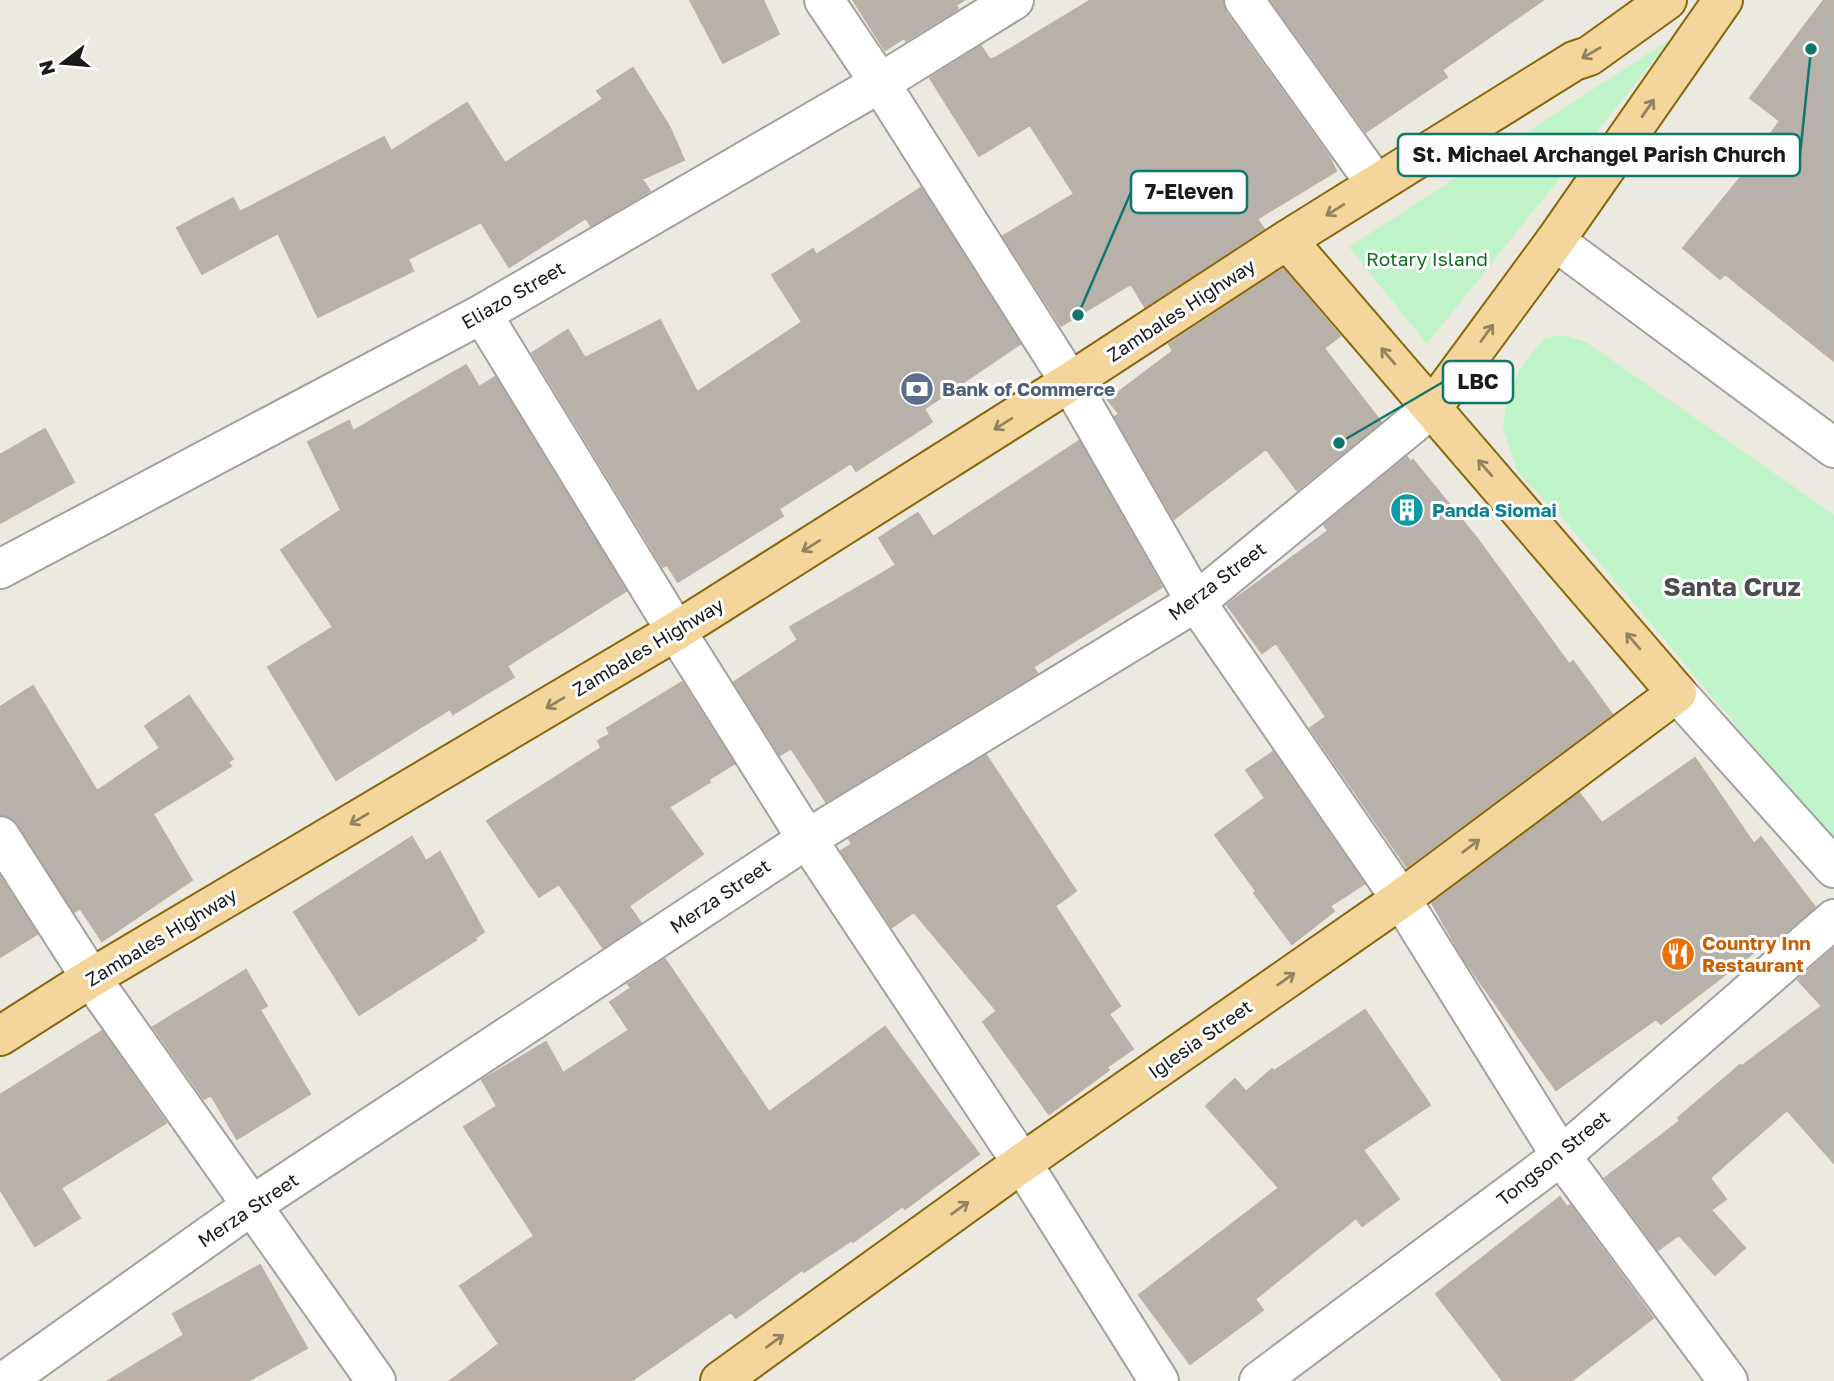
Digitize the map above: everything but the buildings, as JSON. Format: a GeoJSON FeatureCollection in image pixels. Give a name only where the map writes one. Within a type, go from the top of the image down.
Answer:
{"type":"FeatureCollection","features":[{"type":"Feature","properties":{"kind":"main road","name":"Zambales Highway"},"geometry":{"type":"LineString","coordinates":[[0,1036],[91,978],[676,631],[1070,382],[1287,240],[1574,61],[1589,56],[1667,0]]}},
{"type":"Feature","properties":{"kind":"main road"},"geometry":{"type":"LineString","coordinates":[[1433,408],[1555,241],[1723,0]]}},
{"type":"Feature","properties":{"kind":"main road"},"geometry":{"type":"LineString","coordinates":[[1287,240],[1677,693]]}},
{"type":"Feature","properties":{"kind":"main road","name":"Iglesia Street"},"geometry":{"type":"LineString","coordinates":[[720,1381],[1022,1163],[1401,899],[1677,693]]}},
{"type":"Feature","properties":{"kind":"street"},"geometry":{"type":"LineString","coordinates":[[824,0],[880,83],[1070,382],[1195,602],[1401,899],[1561,1156],[1728,1381]]}},
{"type":"Feature","properties":{"kind":"street","name":"Eliazo Street"},"geometry":{"type":"LineString","coordinates":[[0,569],[482,314],[880,83],[1014,0]]}},
{"type":"Feature","properties":{"kind":"street"},"geometry":{"type":"LineString","coordinates":[[1244,0],[1376,184]]}},
{"type":"Feature","properties":{"kind":"street"},"geometry":{"type":"LineString","coordinates":[[1555,241],[1834,448]]}},
{"type":"Feature","properties":{"kind":"street"},"geometry":{"type":"LineString","coordinates":[[482,314],[807,839],[1022,1163],[1159,1381]]}},
{"type":"Feature","properties":{"kind":"street","name":"Merza Street"},"geometry":{"type":"LineString","coordinates":[[5,1381],[251,1206],[807,839],[1195,602],[1433,408]]}},
{"type":"Feature","properties":{"kind":"street"},"geometry":{"type":"LineString","coordinates":[[1677,693],[1834,868]]}},
{"type":"Feature","properties":{"kind":"street"},"geometry":{"type":"LineString","coordinates":[[0,836],[91,978],[376,1381]]}},
{"type":"Feature","properties":{"kind":"street","name":"Tongson Street"},"geometry":{"type":"LineString","coordinates":[[1259,1381],[1561,1156],[1834,919]]}},
{"type":"Feature","properties":{"kind":"green space","name":"Rotary Island"},"geometry":{"type":"Polygon","coordinates":[[[1671,39],[1427,344],[1349,247],[1671,39]]]}},
{"type":"Feature","properties":{"kind":"green space"},"geometry":{"type":"Polygon","coordinates":[[[1561,335],[1586,342],[1834,515],[1834,842],[1566,522],[1518,473],[1503,428],[1508,392],[1527,359],[1544,339],[1561,335]]]}},
{"type":"Feature","properties":{"kind":"place","name":"St. Michael Archangel Parish Church"},"geometry":{"type":"Point","coordinates":[1811,49]}},
{"type":"Feature","properties":{"kind":"place","name":"7-Eleven"},"geometry":{"type":"Point","coordinates":[1078,315]}},
{"type":"Feature","properties":{"kind":"place","name":"Bank of Commerce"},"geometry":{"type":"Point","coordinates":[917,389]}},
{"type":"Feature","properties":{"kind":"place","name":"LBC"},"geometry":{"type":"Point","coordinates":[1339,443]}},
{"type":"Feature","properties":{"kind":"place","name":"Panda Siomai"},"geometry":{"type":"Point","coordinates":[1407,510]}},
{"type":"Feature","properties":{"kind":"place","name":"Country Inn Restaurant"},"geometry":{"type":"Point","coordinates":[1678,954]}},
{"type":"Feature","properties":{"kind":"district","name":"Santa Cruz"},"geometry":{"type":"Point","coordinates":[1732,587]}}]}
